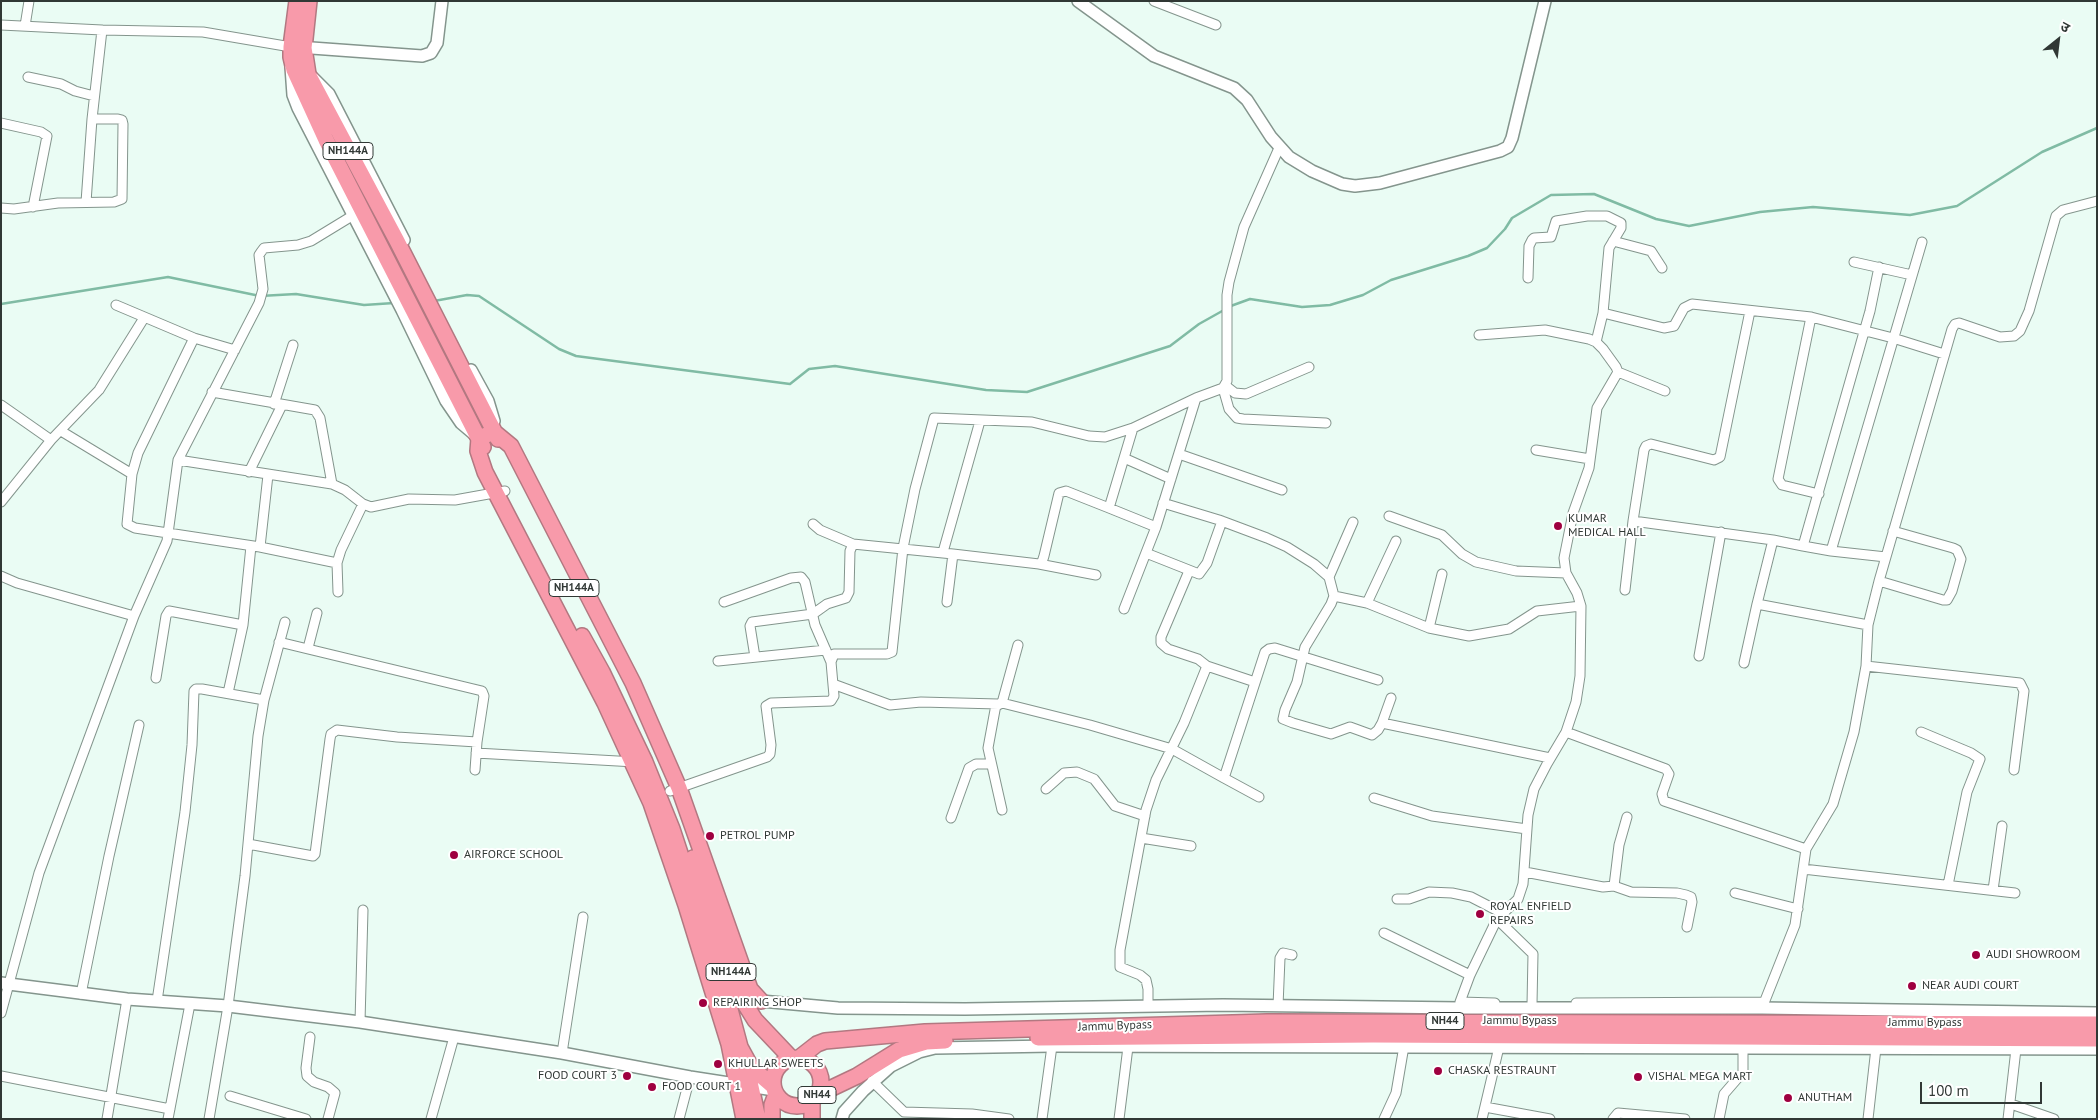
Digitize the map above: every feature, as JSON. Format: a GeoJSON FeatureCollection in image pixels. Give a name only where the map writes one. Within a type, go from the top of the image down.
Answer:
{"type":"FeatureCollection","features":[{"type":"Feature","properties":{"kind":"highway","name":"NH144A"},"geometry":{"type":"LineString","coordinates":[[297,1],[294,70],[326,140],[399,294],[479,438],[500,492],[602,672],[648,785],[677,828]]}},
{"type":"Feature","properties":{"kind":"highway","name":"NH144A"},"geometry":{"type":"LineString","coordinates":[[309,1],[295,51],[426,292],[494,432],[524,488],[675,790],[677,828],[696,886],[745,1058],[751,1067],[774,1090]]}},
{"type":"Feature","properties":{"kind":"highway"},"geometry":{"type":"LineString","coordinates":[[479,438],[494,432]]}},
{"type":"Feature","properties":{"kind":"highway"},"geometry":{"type":"LineString","coordinates":[[648,785],[660,829],[686,905],[729,1044],[758,1119]]}},
{"type":"Feature","properties":{"kind":"highway"},"geometry":{"type":"LineString","coordinates":[[675,790],[707,868],[750,988],[761,1001]]}},
{"type":"Feature","properties":{"kind":"highway"},"geometry":{"type":"LineString","coordinates":[[686,905],[707,868]]}},
{"type":"Feature","properties":{"kind":"highway","name":"NH144A"},"geometry":{"type":"LineString","coordinates":[[696,886],[742,999],[755,1020],[795,1058]]}},
{"type":"Feature","properties":{"kind":"highway","name":"Jammu Bypass"},"geometry":{"type":"LineString","coordinates":[[795,1058],[816,1044],[825,1041],[925,1032],[1267,1022],[1460,1010],[2097,1024]]}},
{"type":"Feature","properties":{"kind":"highway","name":"Jammu Bypass"},"geometry":{"type":"LineString","coordinates":[[815,1098],[857,1076],[899,1050],[926,1042],[962,1039],[1383,1035],[2097,1039]]}},
{"type":"Feature","properties":{"kind":"highway"},"geometry":{"type":"LineString","coordinates":[[744,1119],[745,1058]]}},
{"type":"Feature","properties":{"kind":"highway","name":"NH44"},"geometry":{"type":"LineString","coordinates":[[772,1119],[776,1070],[780,1064],[795,1058],[807,1060],[819,1071],[821,1088],[815,1098],[812,1119]]}},
{"type":"Feature","properties":{"kind":"highway","name":"NH44"},"geometry":{"type":"LineString","coordinates":[[774,1090],[788,1105],[804,1105],[815,1098]]}},
{"type":"Feature","properties":{"kind":"street"},"geometry":{"type":"LineString","coordinates":[[25,26],[29,1]]}},
{"type":"Feature","properties":{"kind":"street"},"geometry":{"type":"LineString","coordinates":[[1,25],[212,33],[295,51],[422,56],[431,53],[437,43],[442,1]]}},
{"type":"Feature","properties":{"kind":"street"},"geometry":{"type":"LineString","coordinates":[[1078,1],[1091,5],[1150,53],[1234,88],[1247,100],[1280,148],[1290,157],[1312,171],[1342,184],[1355,186],[1380,183],[1505,150],[1512,138],[1546,1]]}},
{"type":"Feature","properties":{"kind":"street"},"geometry":{"type":"LineString","coordinates":[[1154,1],[1216,25]]}},
{"type":"Feature","properties":{"kind":"street"},"geometry":{"type":"LineString","coordinates":[[86,202],[94,96],[102,30]]}},
{"type":"Feature","properties":{"kind":"street"},"geometry":{"type":"LineString","coordinates":[[295,51],[292,82],[298,108],[352,216],[399,294]]}},
{"type":"Feature","properties":{"kind":"street"},"geometry":{"type":"LineString","coordinates":[[28,77],[61,84],[75,91],[94,96]]}},
{"type":"Feature","properties":{"kind":"street"},"geometry":{"type":"LineString","coordinates":[[1,208],[120,201],[123,195],[122,120],[92,119]]}},
{"type":"Feature","properties":{"kind":"street"},"geometry":{"type":"LineString","coordinates":[[1,122],[41,132],[47,136],[33,207]]}},
{"type":"Feature","properties":{"kind":"street"},"geometry":{"type":"LineString","coordinates":[[1280,148],[1244,227],[1229,282],[1224,387],[1229,409],[1237,418],[1242,420],[1326,423]]}},
{"type":"Feature","properties":{"kind":"street"},"geometry":{"type":"LineString","coordinates":[[1763,1005],[1792,934],[1798,909],[1806,849],[1833,804],[1854,732],[1866,666],[1868,625],[1944,354],[1955,324],[1959,323],[2000,337],[2014,336],[2020,331],[2029,311],[2056,216],[2063,210],[2097,201]]}},
{"type":"Feature","properties":{"kind":"street"},"geometry":{"type":"LineString","coordinates":[[1,1013],[5,984],[39,873],[134,616],[159,561],[169,532],[178,460],[259,302],[263,289],[260,255],[264,248],[304,244],[352,216]]}},
{"type":"Feature","properties":{"kind":"street"},"geometry":{"type":"LineString","coordinates":[[1528,278],[1529,246],[1534,238],[1551,237],[1556,220],[1567,217],[1587,216],[1611,217],[1618,221],[1622,226],[1608,254],[1603,313],[1596,342]]}},
{"type":"Feature","properties":{"kind":"street"},"geometry":{"type":"LineString","coordinates":[[1613,241],[1651,251],[1662,268]]}},
{"type":"Feature","properties":{"kind":"street"},"geometry":{"type":"LineString","coordinates":[[1831,551],[1922,242]]}},
{"type":"Feature","properties":{"kind":"street"},"geometry":{"type":"LineString","coordinates":[[1854,262],[1912,275]]}},
{"type":"Feature","properties":{"kind":"street"},"geometry":{"type":"LineString","coordinates":[[1803,546],[1865,331],[1879,267]]}},
{"type":"Feature","properties":{"kind":"street"},"geometry":{"type":"LineString","coordinates":[[1603,313],[1664,328],[1674,326],[1684,308],[1692,304],[1811,317],[1894,338],[1944,354]]}},
{"type":"Feature","properties":{"kind":"street"},"geometry":{"type":"LineString","coordinates":[[116,305],[194,338],[235,350]]}},
{"type":"Feature","properties":{"kind":"street"},"geometry":{"type":"LineString","coordinates":[[1625,590],[1644,450],[1646,446],[1651,444],[1714,460],[1720,457],[1750,311]]}},
{"type":"Feature","properties":{"kind":"street"},"geometry":{"type":"LineString","coordinates":[[1811,317],[1778,479],[1782,485],[1819,494]]}},
{"type":"Feature","properties":{"kind":"street"},"geometry":{"type":"LineString","coordinates":[[1,502],[51,440],[99,390],[144,318]]}},
{"type":"Feature","properties":{"kind":"street"},"geometry":{"type":"LineString","coordinates":[[1479,335],[1545,330],[1596,342],[1618,372],[1665,391]]}},
{"type":"Feature","properties":{"kind":"street"},"geometry":{"type":"LineString","coordinates":[[194,338],[141,444],[132,474],[127,524],[135,528],[255,546],[337,563]]}},
{"type":"Feature","properties":{"kind":"street"},"geometry":{"type":"LineString","coordinates":[[249,472],[278,404],[293,345]]}},
{"type":"Feature","properties":{"kind":"street"},"geometry":{"type":"LineString","coordinates":[[1224,387],[1235,393],[1246,394],[1309,368]]}},
{"type":"Feature","properties":{"kind":"street"},"geometry":{"type":"LineString","coordinates":[[1460,1010],[1470,975],[1500,916],[1518,899],[1525,872],[1528,815],[1534,789],[1566,732],[1576,702],[1580,676],[1581,606],[1577,593],[1566,573],[1564,565],[1566,549],[1573,513],[1590,459],[1597,408],[1618,372]]}},
{"type":"Feature","properties":{"kind":"street"},"geometry":{"type":"LineString","coordinates":[[830,662],[831,657],[838,653],[887,654],[892,652],[903,548],[915,489],[934,418],[1032,422],[1097,437],[1133,428],[1224,387]]}},
{"type":"Feature","properties":{"kind":"street"},"geometry":{"type":"LineString","coordinates":[[212,392],[311,409],[318,413],[332,484]]}},
{"type":"Feature","properties":{"kind":"street"},"geometry":{"type":"LineString","coordinates":[[1124,609],[1156,527],[1196,398]]}},
{"type":"Feature","properties":{"kind":"street"},"geometry":{"type":"LineString","coordinates":[[1,405],[51,440]]}},
{"type":"Feature","properties":{"kind":"street"},"geometry":{"type":"LineString","coordinates":[[943,552],[980,421]]}},
{"type":"Feature","properties":{"kind":"street"},"geometry":{"type":"LineString","coordinates":[[1109,508],[1133,428]]}},
{"type":"Feature","properties":{"kind":"street"},"geometry":{"type":"LineString","coordinates":[[61,431],[132,474]]}},
{"type":"Feature","properties":{"kind":"street"},"geometry":{"type":"LineString","coordinates":[[1536,450],[1590,459]]}},
{"type":"Feature","properties":{"kind":"street"},"geometry":{"type":"LineString","coordinates":[[1179,454],[1282,490]]}},
{"type":"Feature","properties":{"kind":"street"},"geometry":{"type":"LineString","coordinates":[[1124,458],[1171,479]]}},
{"type":"Feature","properties":{"kind":"street"},"geometry":{"type":"LineString","coordinates":[[178,460],[332,484],[345,490],[363,504],[376,508],[409,499],[454,500],[500,492]]}},
{"type":"Feature","properties":{"kind":"street"},"geometry":{"type":"LineString","coordinates":[[228,693],[243,625],[268,475]]}},
{"type":"Feature","properties":{"kind":"street"},"geometry":{"type":"LineString","coordinates":[[1038,564],[1042,562],[1044,556],[1059,493],[1066,491],[1156,527]]}},
{"type":"Feature","properties":{"kind":"street"},"geometry":{"type":"LineString","coordinates":[[1163,503],[1222,521],[1287,547],[1322,570],[1329,577],[1334,596],[1332,604],[1309,639],[1283,716],[1286,721],[1331,734],[1350,727],[1372,735],[1382,723],[1391,698]]}},
{"type":"Feature","properties":{"kind":"street"},"geometry":{"type":"LineString","coordinates":[[338,592],[337,563],[341,550],[363,504]]}},
{"type":"Feature","properties":{"kind":"street"},"geometry":{"type":"LineString","coordinates":[[1389,516],[1442,535],[1462,554],[1476,562],[1516,571],[1566,573]]}},
{"type":"Feature","properties":{"kind":"street"},"geometry":{"type":"LineString","coordinates":[[1146,553],[1197,574],[1203,570],[1212,553],[1222,521]]}},
{"type":"Feature","properties":{"kind":"street"},"geometry":{"type":"LineString","coordinates":[[1633,521],[1721,532],[1831,551],[1886,556]]}},
{"type":"Feature","properties":{"kind":"street"},"geometry":{"type":"LineString","coordinates":[[1329,577],[1353,522]]}},
{"type":"Feature","properties":{"kind":"street"},"geometry":{"type":"LineString","coordinates":[[813,524],[820,530],[853,544],[943,552],[1038,564],[1096,575]]}},
{"type":"Feature","properties":{"kind":"street"},"geometry":{"type":"LineString","coordinates":[[1879,581],[1943,600],[1947,600],[1952,591],[1961,559],[1957,550],[1894,531]]}},
{"type":"Feature","properties":{"kind":"street"},"geometry":{"type":"LineString","coordinates":[[1699,656],[1721,532]]}},
{"type":"Feature","properties":{"kind":"street"},"geometry":{"type":"LineString","coordinates":[[1744,663],[1773,540]]}},
{"type":"Feature","properties":{"kind":"street"},"geometry":{"type":"LineString","coordinates":[[1367,603],[1396,541]]}},
{"type":"Feature","properties":{"kind":"street"},"geometry":{"type":"LineString","coordinates":[[755,657],[750,626],[752,622],[813,614],[827,604],[844,600],[848,595],[850,551],[853,544]]}},
{"type":"Feature","properties":{"kind":"street"},"geometry":{"type":"LineString","coordinates":[[947,602],[953,554]]}},
{"type":"Feature","properties":{"kind":"street"},"geometry":{"type":"LineString","coordinates":[[1189,571],[1161,637],[1161,643],[1168,649],[1198,659],[1207,666],[1255,682]]}},
{"type":"Feature","properties":{"kind":"street"},"geometry":{"type":"LineString","coordinates":[[1428,628],[1442,574]]}},
{"type":"Feature","properties":{"kind":"street"},"geometry":{"type":"LineString","coordinates":[[1,576],[18,583],[134,616]]}},
{"type":"Feature","properties":{"kind":"street"},"geometry":{"type":"LineString","coordinates":[[675,790],[767,757],[771,745],[766,711],[768,704],[831,701],[834,696],[830,662],[813,614],[805,582],[801,577],[791,578],[724,602]]}},
{"type":"Feature","properties":{"kind":"street"},"geometry":{"type":"LineString","coordinates":[[1334,596],[1367,603],[1428,628],[1469,636],[1480,636],[1509,628],[1537,611],[1581,606]]}},
{"type":"Feature","properties":{"kind":"street"},"geometry":{"type":"LineString","coordinates":[[1757,604],[1868,625]]}},
{"type":"Feature","properties":{"kind":"street"},"geometry":{"type":"LineString","coordinates":[[156,678],[166,616],[169,611],[243,625]]}},
{"type":"Feature","properties":{"kind":"street"},"geometry":{"type":"LineString","coordinates":[[308,648],[317,613]]}},
{"type":"Feature","properties":{"kind":"street"},"geometry":{"type":"LineString","coordinates":[[209,1119],[228,1006],[248,844],[258,736],[264,700],[285,622]]}},
{"type":"Feature","properties":{"kind":"street"},"geometry":{"type":"LineString","coordinates":[[279,642],[479,690],[484,696],[475,770]]}},
{"type":"Feature","properties":{"kind":"street"},"geometry":{"type":"LineString","coordinates":[[1002,810],[991,764],[989,740],[994,710],[1000,704],[1018,645]]}},
{"type":"Feature","properties":{"kind":"street"},"geometry":{"type":"LineString","coordinates":[[1224,778],[1263,657],[1269,649],[1275,648],[1378,680]]}},
{"type":"Feature","properties":{"kind":"street"},"geometry":{"type":"LineString","coordinates":[[718,661],[826,650]]}},
{"type":"Feature","properties":{"kind":"street"},"geometry":{"type":"LineString","coordinates":[[1148,1006],[1146,980],[1140,975],[1120,967],[1119,959],[1145,816],[1156,780],[1172,749],[1207,666]]}},
{"type":"Feature","properties":{"kind":"street"},"geometry":{"type":"LineString","coordinates":[[1866,666],[2020,683],[2024,691],[2014,770]]}},
{"type":"Feature","properties":{"kind":"street"},"geometry":{"type":"LineString","coordinates":[[832,684],[890,705],[920,702],[1000,704],[1090,725],[1172,749],[1259,797]]}},
{"type":"Feature","properties":{"kind":"street"},"geometry":{"type":"LineString","coordinates":[[157,1000],[185,812],[192,745],[194,691],[196,689],[228,693],[264,700]]}},
{"type":"Feature","properties":{"kind":"street"},"geometry":{"type":"LineString","coordinates":[[1382,723],[1550,758]]}},
{"type":"Feature","properties":{"kind":"street"},"geometry":{"type":"LineString","coordinates":[[81,994],[109,856],[139,725]]}},
{"type":"Feature","properties":{"kind":"street"},"geometry":{"type":"LineString","coordinates":[[248,844],[313,856],[315,854],[330,739],[337,730],[397,738],[477,742]]}},
{"type":"Feature","properties":{"kind":"street"},"geometry":{"type":"LineString","coordinates":[[1566,732],[1666,769],[1669,774],[1662,794],[1664,801],[1806,849]]}},
{"type":"Feature","properties":{"kind":"street"},"geometry":{"type":"LineString","coordinates":[[1921,732],[1971,752],[1980,759],[1967,792],[1948,885]]}},
{"type":"Feature","properties":{"kind":"street"},"geometry":{"type":"LineString","coordinates":[[476,753],[639,762]]}},
{"type":"Feature","properties":{"kind":"street"},"geometry":{"type":"LineString","coordinates":[[951,818],[969,768],[976,764],[991,764]]}},
{"type":"Feature","properties":{"kind":"street"},"geometry":{"type":"LineString","coordinates":[[1046,789],[1064,772],[1077,772],[1094,779],[1115,806],[1145,816]]}},
{"type":"Feature","properties":{"kind":"street"},"geometry":{"type":"LineString","coordinates":[[1374,798],[1432,816],[1527,829]]}},
{"type":"Feature","properties":{"kind":"street"},"geometry":{"type":"LineString","coordinates":[[1614,886],[1619,846],[1626,817]]}},
{"type":"Feature","properties":{"kind":"street"},"geometry":{"type":"LineString","coordinates":[[1993,890],[2002,826]]}},
{"type":"Feature","properties":{"kind":"street"},"geometry":{"type":"LineString","coordinates":[[1141,838],[1190,846]]}},
{"type":"Feature","properties":{"kind":"street"},"geometry":{"type":"LineString","coordinates":[[1803,868],[2015,893]]}},
{"type":"Feature","properties":{"kind":"street"},"geometry":{"type":"LineString","coordinates":[[1525,872],[1603,887],[1614,886],[1631,892],[1677,893],[1691,898],[1692,909],[1687,927]]}},
{"type":"Feature","properties":{"kind":"street"},"geometry":{"type":"LineString","coordinates":[[1397,899],[1408,899],[1429,892],[1452,893],[1471,897],[1500,916],[1533,954],[1532,1004]]}},
{"type":"Feature","properties":{"kind":"street"},"geometry":{"type":"LineString","coordinates":[[1735,893],[1798,909]]}},
{"type":"Feature","properties":{"kind":"street"},"geometry":{"type":"LineString","coordinates":[[360,1022],[364,910]]}},
{"type":"Feature","properties":{"kind":"street"},"geometry":{"type":"LineString","coordinates":[[562,1053],[583,917]]}},
{"type":"Feature","properties":{"kind":"street"},"geometry":{"type":"LineString","coordinates":[[1384,933],[1470,975]]}},
{"type":"Feature","properties":{"kind":"street"},"geometry":{"type":"LineString","coordinates":[[1278,1006],[1281,955],[1285,953],[1292,955]]}},
{"type":"Feature","properties":{"kind":"street"},"geometry":{"type":"LineString","coordinates":[[5,984],[128,999],[228,1006],[360,1022],[562,1053],[690,1077],[774,1090]]}},
{"type":"Feature","properties":{"kind":"street"},"geometry":{"type":"LineString","coordinates":[[106,1119],[128,999]]}},
{"type":"Feature","properties":{"kind":"street"},"geometry":{"type":"LineString","coordinates":[[761,1001],[838,1008],[964,1009],[1278,1006],[1460,1010],[1620,1005]]}},
{"type":"Feature","properties":{"kind":"street"},"geometry":{"type":"LineString","coordinates":[[168,1119],[190,1004]]}},
{"type":"Feature","properties":{"kind":"street"},"geometry":{"type":"LineString","coordinates":[[1460,1010],[1532,1004],[1763,1005],[2097,1013]]}},
{"type":"Feature","properties":{"kind":"street"},"geometry":{"type":"LineString","coordinates":[[310,1037],[306,1068],[307,1076],[310,1080],[332,1089],[335,1093],[328,1119]]}},
{"type":"Feature","properties":{"kind":"street"},"geometry":{"type":"LineString","coordinates":[[431,1119],[454,1037]]}},
{"type":"Feature","properties":{"kind":"street"},"geometry":{"type":"LineString","coordinates":[[1042,1119],[1052,1046]]}},
{"type":"Feature","properties":{"kind":"street"},"geometry":{"type":"LineString","coordinates":[[842,1119],[844,1112],[872,1081],[891,1066],[919,1052],[935,1048],[1052,1046],[1743,1046],[2097,1049]]}},
{"type":"Feature","properties":{"kind":"street"},"geometry":{"type":"LineString","coordinates":[[1384,1119],[1396,1093],[1404,1046]]}},
{"type":"Feature","properties":{"kind":"street"},"geometry":{"type":"LineString","coordinates":[[1719,1119],[1724,1094],[1743,1072],[1743,1046]]}},
{"type":"Feature","properties":{"kind":"street"},"geometry":{"type":"LineString","coordinates":[[1119,1119],[1128,1047]]}},
{"type":"Feature","properties":{"kind":"street"},"geometry":{"type":"LineString","coordinates":[[1482,1119],[1499,1047]]}},
{"type":"Feature","properties":{"kind":"street"},"geometry":{"type":"LineString","coordinates":[[1868,1119],[1876,1048]]}},
{"type":"Feature","properties":{"kind":"street"},"geometry":{"type":"LineString","coordinates":[[2008,1119],[2016,1049]]}},
{"type":"Feature","properties":{"kind":"street"},"geometry":{"type":"LineString","coordinates":[[1,1076],[170,1109]]}},
{"type":"Feature","properties":{"kind":"street"},"geometry":{"type":"LineString","coordinates":[[679,1119],[690,1077]]}},
{"type":"Feature","properties":{"kind":"street"},"geometry":{"type":"LineString","coordinates":[[872,1081],[904,1112],[972,1114],[1009,1119]]}},
{"type":"Feature","properties":{"kind":"street"},"geometry":{"type":"LineString","coordinates":[[230,1096],[306,1119]]}},
{"type":"Feature","properties":{"kind":"street"},"geometry":{"type":"LineString","coordinates":[[2011,1104],[2054,1119]]}},
{"type":"Feature","properties":{"kind":"street"},"geometry":{"type":"LineString","coordinates":[[1484,1106],[1550,1119]]}},
{"type":"Feature","properties":{"kind":"street"},"geometry":{"type":"LineString","coordinates":[[1613,1119],[1618,1113],[1626,1113],[1686,1119]]}},
{"type":"Feature","properties":{"kind":"waterway"},"geometry":{"type":"LineString","coordinates":[[1228,307],[1250,299],[1302,307],[1330,305],[1363,295],[1391,280],[1468,256],[1487,248],[1505,229],[1512,218],[1551,195],[1594,194],[1656,219],[1689,226],[1760,212],[1813,207],[1910,215],[1957,206],[2042,152],[2097,128]]}},
{"type":"Feature","properties":{"kind":"waterway"},"geometry":{"type":"LineString","coordinates":[[1,304],[168,277],[260,296],[296,294],[364,305],[394,303]]}},
{"type":"Feature","properties":{"kind":"waterway"},"geometry":{"type":"LineString","coordinates":[[434,301],[467,295],[479,296],[559,349],[576,356],[790,384],[809,369],[835,366],[986,390],[1027,392],[1170,346],[1199,324],[1224,310]]}},
{"type":"Feature","properties":{"kind":"place","name":"KUMAR MEDICAL HALL"},"geometry":{"type":"Point","coordinates":[1558,526]}},
{"type":"Feature","properties":{"kind":"place","name":"PETROL PUMP"},"geometry":{"type":"Point","coordinates":[710,836]}},
{"type":"Feature","properties":{"kind":"place","name":"AIRFORCE SCHOOL"},"geometry":{"type":"Point","coordinates":[454,855]}},
{"type":"Feature","properties":{"kind":"place","name":"ROYAL ENFIELD REPAIRS"},"geometry":{"type":"Point","coordinates":[1480,914]}},
{"type":"Feature","properties":{"kind":"place","name":"AUDI SHOWROOM"},"geometry":{"type":"Point","coordinates":[1976,955]}},
{"type":"Feature","properties":{"kind":"place","name":"NEAR AUDI COURT"},"geometry":{"type":"Point","coordinates":[1912,986]}},
{"type":"Feature","properties":{"kind":"place","name":"REPAIRING SHOP"},"geometry":{"type":"Point","coordinates":[703,1003]}},
{"type":"Feature","properties":{"kind":"place","name":"KHULLAR SWEETS"},"geometry":{"type":"Point","coordinates":[718,1064]}},
{"type":"Feature","properties":{"kind":"place","name":"CHASKA RESTRAUNT"},"geometry":{"type":"Point","coordinates":[1438,1071]}},
{"type":"Feature","properties":{"kind":"place","name":"FOOD COURT 3"},"geometry":{"type":"Point","coordinates":[627,1076]}},
{"type":"Feature","properties":{"kind":"place","name":"VISHAL MEGA MART"},"geometry":{"type":"Point","coordinates":[1638,1077]}},
{"type":"Feature","properties":{"kind":"place","name":"FOOD COURT 1"},"geometry":{"type":"Point","coordinates":[652,1087]}},
{"type":"Feature","properties":{"kind":"place","name":"ANUTHAM"},"geometry":{"type":"Point","coordinates":[1788,1098]}}]}
